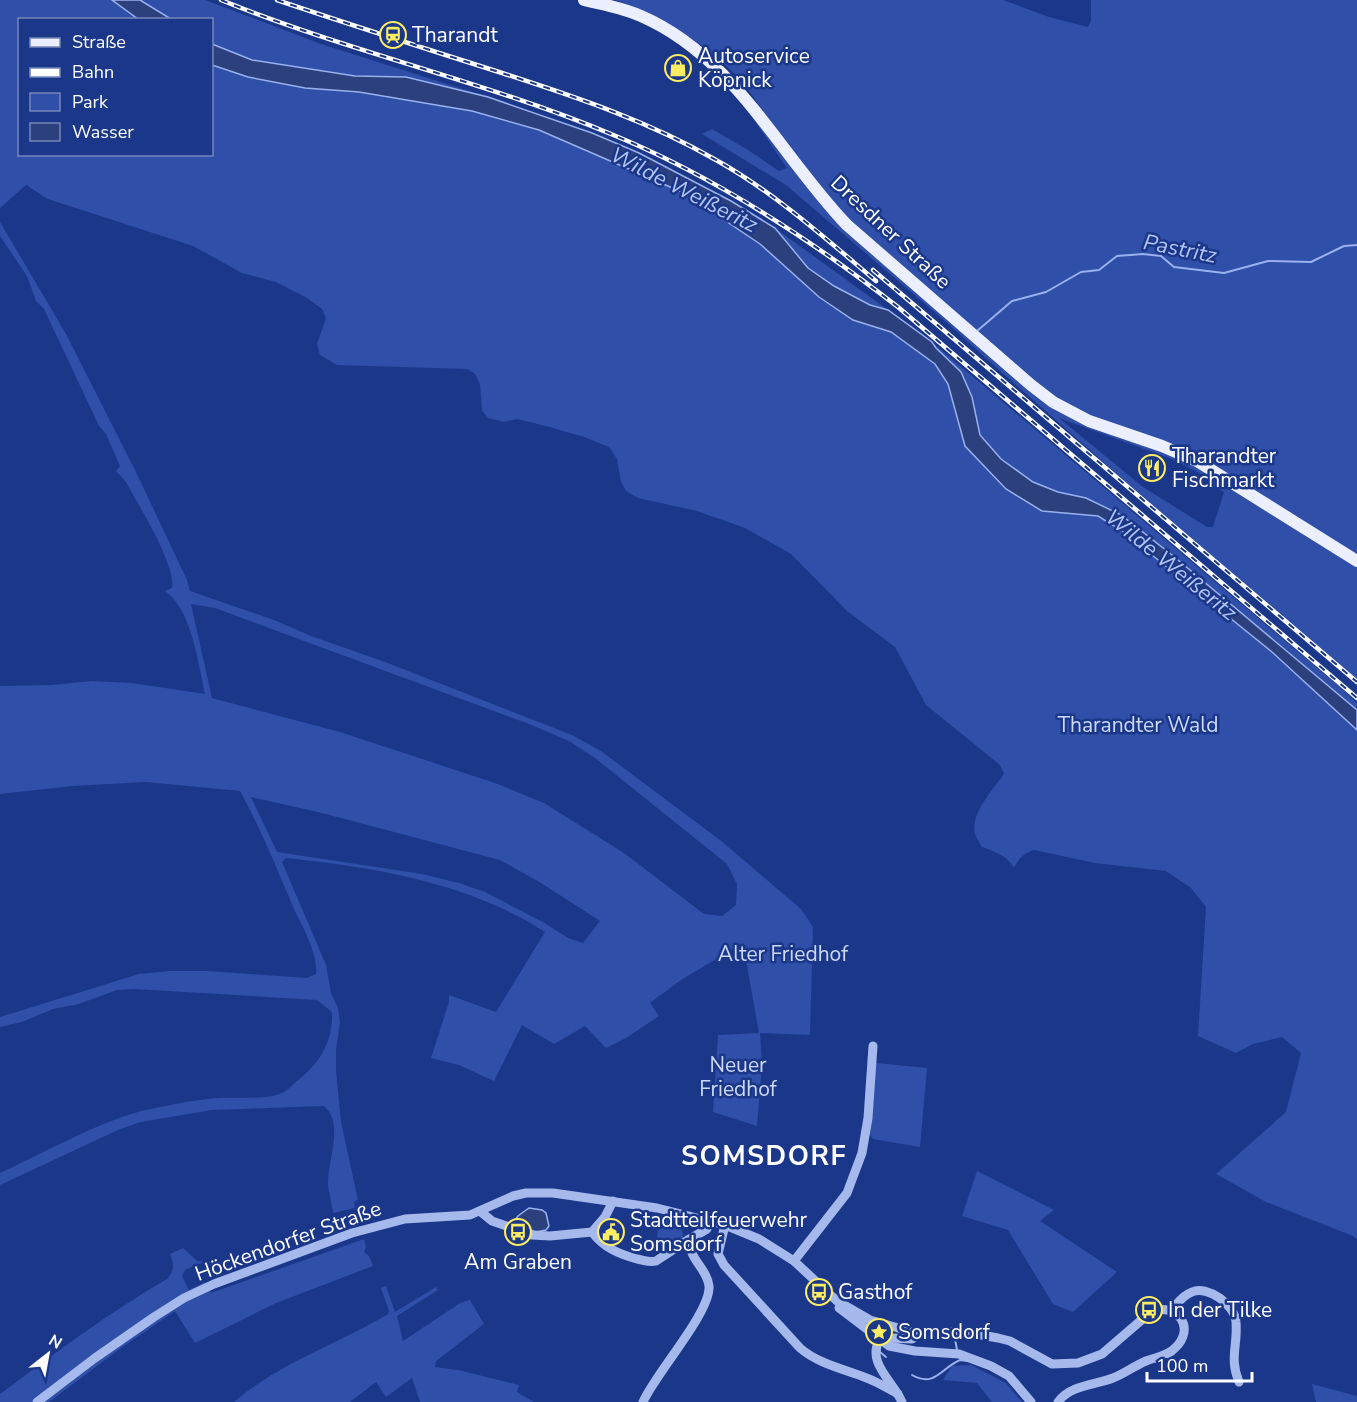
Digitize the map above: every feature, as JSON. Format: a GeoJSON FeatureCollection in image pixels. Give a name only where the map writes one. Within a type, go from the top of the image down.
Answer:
{"type":"FeatureCollection","features":[{"type":"Feature","properties":{"kind":"main road","name":"Dresdner Straße"},"geometry":{"type":"LineString","coordinates":[[584,0],[609,5],[640,16],[678,36],[711,62],[741,93],[810,183],[841,218],[982,340],[1030,385],[1053,402],[1089,421],[1162,446],[1197,461],[1357,561]]}},
{"type":"Feature","properties":{"kind":"street"},"geometry":{"type":"LineString","coordinates":[[794,1261],[847,1193],[862,1153],[870,1106],[873,1046]]}},
{"type":"Feature","properties":{"kind":"street","name":"Höckendorfer Straße"},"geometry":{"type":"LineString","coordinates":[[38,1402],[146,1322],[184,1298],[214,1284],[364,1229],[405,1219],[470,1215],[526,1192],[613,1201],[678,1212],[725,1225],[759,1239],[794,1261],[837,1301],[870,1320],[916,1333],[984,1334],[1011,1341],[1052,1364],[1078,1363],[1102,1354],[1152,1311],[1161,1308],[1171,1310]]}},
{"type":"Feature","properties":{"kind":"street"},"geometry":{"type":"LineString","coordinates":[[481,1212],[492,1221],[532,1235],[550,1236],[592,1232],[605,1217],[613,1201]]}},
{"type":"Feature","properties":{"kind":"street"},"geometry":{"type":"LineString","coordinates":[[592,1232],[612,1251],[623,1256],[651,1262],[707,1229],[710,1221]]}},
{"type":"Feature","properties":{"kind":"street"},"geometry":{"type":"LineString","coordinates":[[725,1225],[718,1254],[724,1265],[805,1353],[836,1368],[877,1382],[900,1398]]}},
{"type":"Feature","properties":{"kind":"street"},"geometry":{"type":"LineString","coordinates":[[643,1402],[702,1309],[708,1295],[708,1282],[693,1256],[688,1240]]}},
{"type":"Feature","properties":{"kind":"street"},"geometry":{"type":"LineString","coordinates":[[1059,1402],[1062,1396],[1074,1390],[1113,1378],[1175,1349],[1183,1333],[1184,1323],[1171,1310],[1185,1295],[1198,1290],[1212,1293],[1228,1305],[1235,1314],[1233,1367],[1239,1382]]}},
{"type":"Feature","properties":{"kind":"street"},"geometry":{"type":"LineString","coordinates":[[835,1305],[889,1346],[959,1354],[991,1366],[1009,1376],[1031,1402]]}},
{"type":"Feature","properties":{"kind":"street"},"geometry":{"type":"LineString","coordinates":[[880,1339],[912,1339],[916,1333]]}},
{"type":"Feature","properties":{"kind":"street"},"geometry":{"type":"LineString","coordinates":[[880,1339],[875,1353],[876,1362],[900,1398]]}},
{"type":"Feature","properties":{"kind":"green space","name":"Tharandter Wald"},"geometry":{"type":"Polygon","coordinates":[[[0,0],[112,0],[137,18],[18,18],[18,156],[213,156],[213,65],[248,77],[305,88],[359,92],[472,111],[539,130],[684,193],[760,244],[819,297],[853,320],[891,332],[935,364],[948,384],[965,446],[1006,489],[1042,511],[1098,516],[1121,530],[1272,652],[1357,730],[1357,1239],[1266,1202],[1216,1174],[1286,1112],[1301,1053],[1282,1037],[1253,1044],[1236,1053],[1198,1036],[1206,907],[1191,888],[1166,871],[1095,863],[1034,850],[1022,857],[1014,868],[1004,857],[982,847],[975,834],[974,826],[979,810],[1004,774],[1000,765],[926,705],[895,647],[847,611],[791,554],[745,528],[697,511],[638,498],[626,491],[621,482],[617,459],[609,447],[584,437],[517,419],[504,422],[488,418],[482,410],[480,384],[475,374],[467,369],[337,365],[320,355],[317,344],[326,318],[322,309],[307,298],[276,282],[242,273],[193,246],[48,199],[26,185],[0,208],[0,0]]]}},
{"type":"Feature","properties":{"kind":"green space"},"geometry":{"type":"Polygon","coordinates":[[[140,0],[205,0],[321,44],[488,97],[406,77],[355,76],[252,60],[213,44],[213,18],[169,18],[140,0]]]}},
{"type":"Feature","properties":{"kind":"green space"},"geometry":{"type":"Polygon","coordinates":[[[615,0],[1003,0],[1049,17],[1088,27],[1091,21],[1091,0],[1357,0],[1357,679],[1126,482],[946,322],[786,185],[702,134],[712,129],[779,171],[787,168],[752,117],[763,110],[737,76],[710,52],[680,31],[632,6],[615,0]],[[1059,418],[1143,487],[1207,527],[1213,527],[1224,492],[1212,486],[1213,480],[1172,459],[1059,418]]]}},
{"type":"Feature","properties":{"kind":"green space"},"geometry":{"type":"Polygon","coordinates":[[[0,222],[66,334],[136,472],[187,580],[190,591],[274,620],[572,735],[601,751],[720,840],[801,909],[813,927],[810,1035],[760,1033],[762,1065],[757,1126],[713,1112],[718,1035],[759,1033],[743,943],[681,980],[650,1003],[659,1016],[606,1048],[585,1026],[554,1044],[522,1025],[494,1081],[459,1065],[431,1058],[449,1002],[449,995],[496,1012],[545,932],[516,915],[453,889],[386,872],[286,858],[282,862],[326,965],[331,993],[338,1008],[340,1022],[336,1070],[341,1122],[358,1200],[354,1202],[355,1208],[333,1213],[328,1175],[334,1133],[330,1114],[324,1106],[212,1110],[141,1122],[118,1130],[0,1185],[0,1173],[121,1117],[189,1102],[219,1098],[268,1097],[284,1092],[312,1067],[324,1051],[330,1033],[332,1012],[317,1000],[134,989],[117,990],[79,1004],[53,1009],[22,1022],[0,1027],[0,1017],[139,974],[208,971],[307,978],[316,974],[316,966],[309,941],[262,834],[240,791],[146,782],[72,786],[0,794],[0,686],[92,681],[132,683],[205,694],[188,624],[182,611],[165,591],[172,588],[172,577],[162,550],[126,482],[116,471],[120,466],[106,434],[99,426],[44,309],[36,301],[27,276],[0,236],[0,222]],[[191,604],[212,698],[340,732],[495,783],[544,803],[624,853],[704,914],[722,916],[736,905],[737,884],[727,864],[595,758],[569,741],[529,724],[215,608],[191,604]],[[251,797],[277,852],[422,874],[459,883],[485,892],[543,922],[568,938],[583,943],[600,921],[500,860],[322,813],[251,797]]]}},
{"type":"Feature","properties":{"kind":"green space"},"geometry":{"type":"Polygon","coordinates":[[[775,228],[888,310],[870,305],[834,286],[808,268],[775,228]]]}},
{"type":"Feature","properties":{"kind":"green space"},"geometry":{"type":"Polygon","coordinates":[[[932,342],[1341,688],[1357,703],[1357,710],[1121,515],[1086,498],[1058,492],[1033,482],[1001,459],[980,435],[951,361],[932,342]]]}},
{"type":"Feature","properties":{"kind":"green space"},"geometry":{"type":"Polygon","coordinates":[[[876,1063],[927,1068],[920,1147],[873,1139],[870,1135],[876,1063]]]}},
{"type":"Feature","properties":{"kind":"green space"},"geometry":{"type":"Polygon","coordinates":[[[977,1171],[1054,1210],[1040,1221],[1117,1272],[1073,1312],[1053,1304],[1008,1230],[962,1216],[977,1171]]]}},
{"type":"Feature","properties":{"kind":"green space"},"geometry":{"type":"Polygon","coordinates":[[[655,1215],[679,1219],[684,1239],[661,1253],[657,1236],[659,1226],[654,1218],[655,1215]]]}},
{"type":"Feature","properties":{"kind":"green space"},"geometry":{"type":"Polygon","coordinates":[[[364,1239],[366,1247],[364,1252],[369,1256],[373,1266],[276,1303],[195,1343],[175,1311],[49,1402],[0,1402],[0,1394],[102,1320],[167,1279],[173,1267],[170,1254],[183,1248],[197,1261],[204,1262],[185,1270],[182,1276],[189,1290],[205,1282],[211,1293],[364,1239]]]}},
{"type":"Feature","properties":{"kind":"green space"},"geometry":{"type":"Polygon","coordinates":[[[386,1286],[395,1312],[436,1287],[438,1290],[397,1316],[403,1341],[460,1303],[470,1300],[484,1324],[436,1361],[435,1367],[458,1370],[519,1385],[517,1392],[534,1402],[420,1402],[412,1378],[386,1397],[376,1382],[350,1402],[234,1402],[251,1388],[289,1365],[388,1314],[381,1288],[386,1286]]]}},
{"type":"Feature","properties":{"kind":"green space"},"geometry":{"type":"Polygon","coordinates":[[[971,1365],[1006,1383],[1022,1402],[992,1402],[977,1383],[943,1380],[952,1366],[971,1365]]]}},
{"type":"Feature","properties":{"kind":"green space"},"geometry":{"type":"Polygon","coordinates":[[[1312,1384],[1357,1396],[1357,1402],[1316,1402],[1312,1384]]]}},
{"type":"Feature","properties":{"kind":"water"},"geometry":{"type":"Polygon","coordinates":[[[112,0],[140,0],[169,18],[137,18],[112,0]]]}},
{"type":"Feature","properties":{"kind":"water","name":"Wilde Weißeritz"},"geometry":{"type":"Polygon","coordinates":[[[213,44],[252,60],[355,76],[406,77],[488,97],[592,133],[639,153],[731,201],[775,228],[808,268],[834,286],[870,305],[888,310],[932,342],[961,372],[972,397],[980,435],[1001,459],[1033,482],[1058,492],[1086,498],[1121,515],[1357,710],[1357,730],[1272,652],[1121,530],[1098,516],[1042,511],[1006,489],[965,446],[948,384],[935,364],[891,332],[853,320],[819,297],[760,244],[684,193],[539,130],[472,111],[359,92],[305,88],[248,77],[213,65],[213,44]]]}},
{"type":"Feature","properties":{"kind":"water"},"geometry":{"type":"Polygon","coordinates":[[[529,1208],[546,1213],[549,1226],[546,1230],[536,1232],[513,1223],[529,1208]]]}},
{"type":"Feature","properties":{"kind":"waterway","name":"Pastritz"},"geometry":{"type":"LineString","coordinates":[[977,331],[1012,301],[1046,292],[1081,272],[1099,270],[1117,256],[1143,254],[1161,256],[1174,267],[1224,273],[1268,261],[1311,262],[1344,246],[1357,245]]}},
{"type":"Feature","properties":{"kind":"waterway"},"geometry":{"type":"LineString","coordinates":[[942,1329],[953,1328]]}},
{"type":"Feature","properties":{"kind":"waterway"},"geometry":{"type":"LineString","coordinates":[[955,1339],[957,1350]]}},
{"type":"Feature","properties":{"kind":"waterway"},"geometry":{"type":"LineString","coordinates":[[880,1352],[886,1357]]}},
{"type":"Feature","properties":{"kind":"waterway"},"geometry":{"type":"LineString","coordinates":[[912,1375],[932,1378],[953,1363],[960,1360],[967,1361]]}},
{"type":"Feature","properties":{"kind":"railway"},"geometry":{"type":"LineString","coordinates":[[221,0],[269,19],[514,98],[611,134],[687,169],[796,233],[898,307],[1357,698]]}},
{"type":"Feature","properties":{"kind":"railway"},"geometry":{"type":"LineString","coordinates":[[277,0],[557,91],[664,133],[716,160],[759,187],[876,281]]}},
{"type":"Feature","properties":{"kind":"railway"},"geometry":{"type":"LineString","coordinates":[[873,270],[1357,682]]}},
{"type":"Feature","properties":{"kind":"place","name":"Tharandt"},"geometry":{"type":"Point","coordinates":[393,35]}},
{"type":"Feature","properties":{"kind":"place","name":"Autoservice Köpnick"},"geometry":{"type":"Point","coordinates":[678,68]}},
{"type":"Feature","properties":{"kind":"place","name":"Tharandter Fischmarkt"},"geometry":{"type":"Point","coordinates":[1152,468]}},
{"type":"Feature","properties":{"kind":"place","name":"Am Graben"},"geometry":{"type":"Point","coordinates":[518,1232]}},
{"type":"Feature","properties":{"kind":"place","name":"Stadtteilfeuerwehr Somsdorf"},"geometry":{"type":"Point","coordinates":[611,1232]}},
{"type":"Feature","properties":{"kind":"place","name":"Gasthof"},"geometry":{"type":"Point","coordinates":[819,1292]}},
{"type":"Feature","properties":{"kind":"place","name":"In der Tilke"},"geometry":{"type":"Point","coordinates":[1149,1310]}},
{"type":"Feature","properties":{"kind":"place","name":"Somsdorf"},"geometry":{"type":"Point","coordinates":[879,1332]}},
{"type":"Feature","properties":{"kind":"district","name":"SOMSDORF"},"geometry":{"type":"Point","coordinates":[764,1156]}},
{"type":"Feature","properties":{"kind":"park label","name":"Alter Friedhof"},"geometry":{"type":"Point","coordinates":[783,954]}},
{"type":"Feature","properties":{"kind":"park label","name":"Neuer Friedhof"},"geometry":{"type":"Point","coordinates":[738,1077]}}]}
